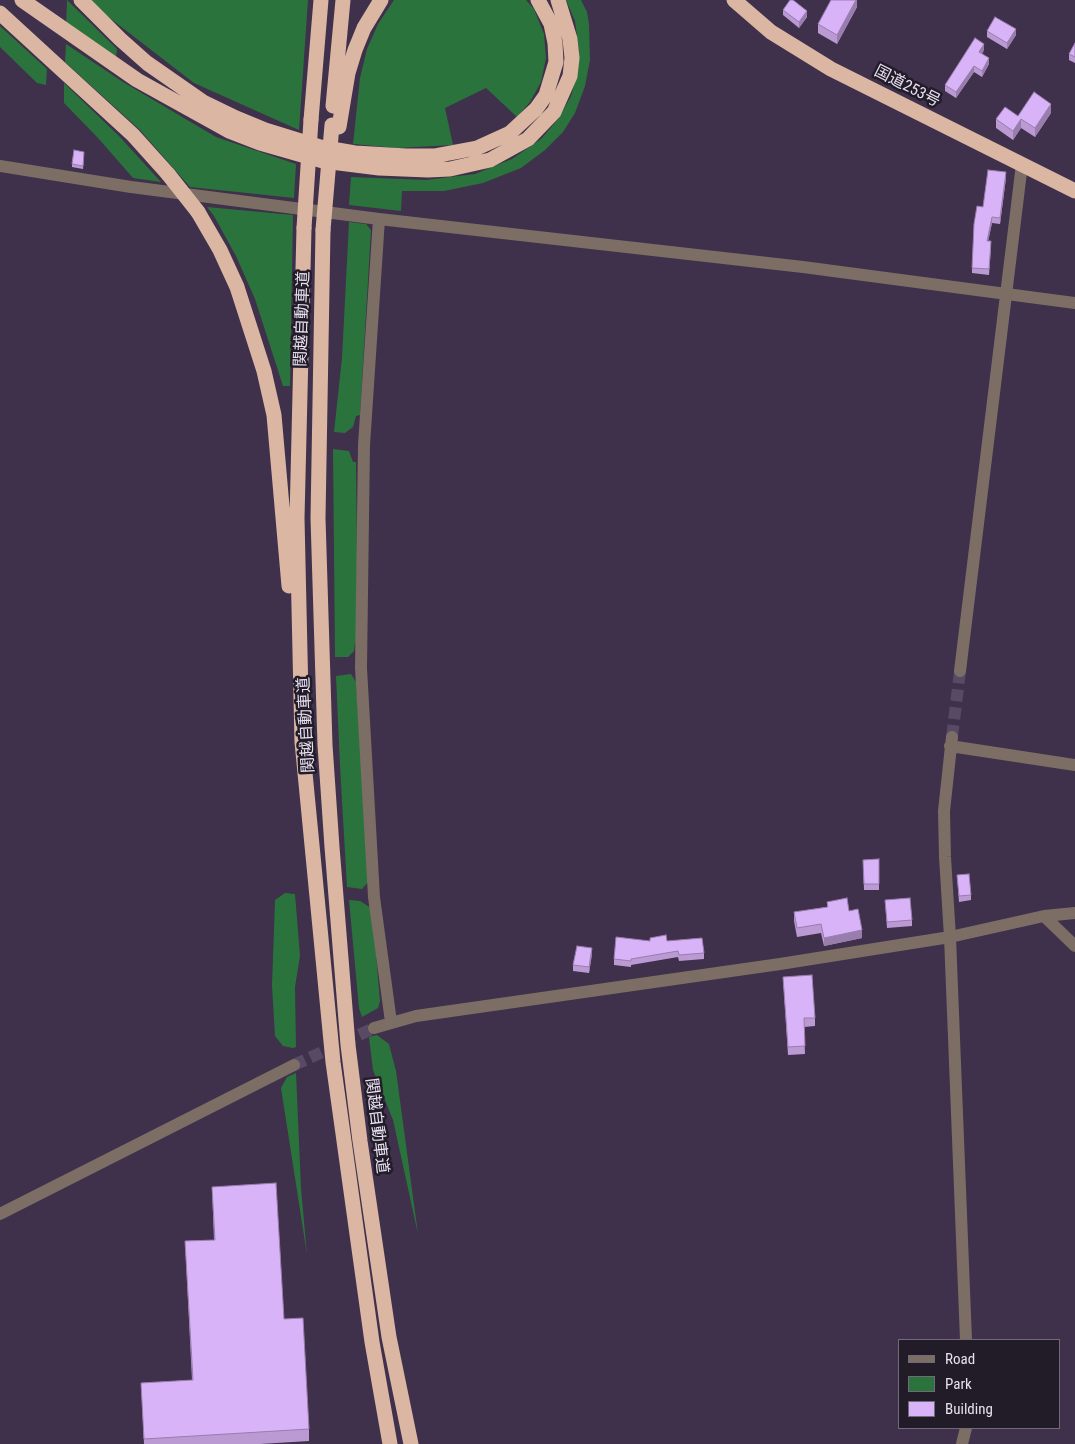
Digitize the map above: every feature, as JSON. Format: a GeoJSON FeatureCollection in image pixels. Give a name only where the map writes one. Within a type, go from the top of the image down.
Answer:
{"type":"FeatureCollection","features":[{"type":"Feature","properties":{"kind":"highway"},"geometry":{"type":"LineString","coordinates":[[22,0],[136,80],[229,131],[282,150],[323,161],[379,168],[428,170],[450,169],[490,160],[528,139],[554,112],[570,76],[572,58],[570,39],[558,0]]}},
{"type":"Feature","properties":{"kind":"highway"},"geometry":{"type":"LineString","coordinates":[[81,0],[120,39],[148,63],[203,102],[236,118],[264,130],[320,147],[355,153],[406,156],[434,156],[477,148],[510,133],[536,109],[546,95],[556,62],[551,24],[538,0]]}},
{"type":"Feature","properties":{"kind":"highway","name":"関越自動車道"},"geometry":{"type":"LineString","coordinates":[[322,0],[311,120],[304,228],[297,518],[302,742],[333,1062],[372,1342],[390,1444]]}},
{"type":"Feature","properties":{"kind":"highway","name":"関越自動車道"},"geometry":{"type":"LineString","coordinates":[[343,0],[336,126],[327,231],[318,403],[318,537],[325,745],[349,1055],[373,1237],[389,1337],[412,1444]]}},
{"type":"Feature","properties":{"kind":"highway"},"geometry":{"type":"LineString","coordinates":[[336,126],[355,50],[364,28],[382,0]]}},
{"type":"Feature","properties":{"kind":"highway","name":"国道253号"},"geometry":{"type":"LineString","coordinates":[[734,0],[771,32],[831,69],[1075,191]]}},
{"type":"Feature","properties":{"kind":"highway"},"geometry":{"type":"LineString","coordinates":[[0,13],[133,135],[168,174],[198,212],[220,250],[237,287],[264,371],[274,414],[302,742]]}},
{"type":"Feature","properties":{"kind":"street"},"geometry":{"type":"LineString","coordinates":[[960,671],[1022,164]]}},
{"type":"Feature","properties":{"kind":"street"},"geometry":{"type":"LineString","coordinates":[[0,166],[131,187],[379,219],[803,267],[1075,303]]}},
{"type":"Feature","properties":{"kind":"street"},"geometry":{"type":"LineString","coordinates":[[379,219],[364,445],[361,668],[374,897],[391,1022]]}},
{"type":"Feature","properties":{"kind":"street"},"geometry":{"type":"LineString","coordinates":[[966,1339],[944,812],[951,741],[1075,765]]}},
{"type":"Feature","properties":{"kind":"street"},"geometry":{"type":"LineString","coordinates":[[374,1028],[391,1022],[950,937],[1044,916],[1075,912]]}},
{"type":"Feature","properties":{"kind":"street"},"geometry":{"type":"LineString","coordinates":[[1044,916],[1075,946]]}},
{"type":"Feature","properties":{"kind":"street"},"geometry":{"type":"LineString","coordinates":[[0,1214],[294,1065]]}},
{"type":"Feature","properties":{"kind":"street"},"geometry":{"type":"LineString","coordinates":[[962,1444],[966,1429]]}},
{"type":"Feature","properties":{"kind":"green space"},"geometry":{"type":"Polygon","coordinates":[[[67,0],[117,49],[116,57],[66,25],[67,0]]]}},
{"type":"Feature","properties":{"kind":"green space"},"geometry":{"type":"Polygon","coordinates":[[[91,0],[308,0],[299,130],[194,83],[102,12],[91,0]]]}},
{"type":"Feature","properties":{"kind":"green space"},"geometry":{"type":"Polygon","coordinates":[[[394,0],[526,0],[534,9],[544,34],[546,58],[541,82],[530,102],[517,117],[486,88],[445,108],[453,145],[397,148],[353,144],[360,78],[367,49],[378,24],[394,0]]]}},
{"type":"Feature","properties":{"kind":"green space"},"geometry":{"type":"Polygon","coordinates":[[[566,0],[581,0],[587,12],[590,60],[585,86],[575,113],[563,132],[545,150],[521,168],[483,183],[444,191],[402,191],[401,211],[349,205],[351,177],[426,180],[475,174],[512,159],[541,139],[559,118],[571,96],[577,75],[579,51],[575,21],[566,0]]]}},
{"type":"Feature","properties":{"kind":"green space"},"geometry":{"type":"Polygon","coordinates":[[[0,26],[47,69],[46,85],[37,83],[0,47],[0,26]]]}},
{"type":"Feature","properties":{"kind":"green space"},"geometry":{"type":"Polygon","coordinates":[[[66,44],[123,82],[216,137],[296,164],[294,198],[190,187],[140,130],[65,62],[66,44]]]}},
{"type":"Feature","properties":{"kind":"green space"},"geometry":{"type":"Polygon","coordinates":[[[64,83],[119,136],[161,182],[133,178],[64,103],[64,83]]]}},
{"type":"Feature","properties":{"kind":"green space"},"geometry":{"type":"Polygon","coordinates":[[[207,207],[293,215],[290,386],[283,386],[255,299],[236,256],[207,207]]]}},
{"type":"Feature","properties":{"kind":"green space"},"geometry":{"type":"Polygon","coordinates":[[[349,222],[366,224],[371,230],[360,415],[356,416],[353,427],[345,433],[334,432],[342,358],[349,222]]]}},
{"type":"Feature","properties":{"kind":"green space"},"geometry":{"type":"Polygon","coordinates":[[[333,449],[349,451],[353,462],[356,462],[358,642],[355,643],[354,651],[348,657],[335,657],[333,449]]]}},
{"type":"Feature","properties":{"kind":"green space"},"geometry":{"type":"Polygon","coordinates":[[[351,674],[356,682],[369,881],[362,889],[347,887],[340,766],[336,676],[351,674]]]}},
{"type":"Feature","properties":{"kind":"green space"},"geometry":{"type":"Polygon","coordinates":[[[285,893],[295,894],[300,956],[295,987],[296,1047],[293,1048],[283,1046],[275,1036],[272,986],[275,900],[285,893]]]}},
{"type":"Feature","properties":{"kind":"green space"},"geometry":{"type":"Polygon","coordinates":[[[349,900],[360,901],[371,908],[380,1001],[378,1008],[362,1017],[359,1008],[349,900]]]}},
{"type":"Feature","properties":{"kind":"green space"},"geometry":{"type":"Polygon","coordinates":[[[377,1035],[389,1044],[396,1071],[418,1234],[393,1120],[373,1070],[369,1037],[377,1035]]]}},
{"type":"Feature","properties":{"kind":"green space"},"geometry":{"type":"Polygon","coordinates":[[[296,1073],[301,1188],[307,1255],[281,1088],[287,1077],[296,1073]]]}},
{"type":"Feature","properties":{"kind":"building"},"geometry":{"type":"Polygon","coordinates":[[[790,0],[793,0],[807,11],[799,22],[783,10],[790,0]]]}},
{"type":"Feature","properties":{"kind":"building"},"geometry":{"type":"Polygon","coordinates":[[[831,0],[856,0],[837,35],[818,24],[831,0]]]}},
{"type":"Feature","properties":{"kind":"building"},"geometry":{"type":"Polygon","coordinates":[[[995,17],[1016,29],[1007,43],[987,31],[995,17]]]}},
{"type":"Feature","properties":{"kind":"building"},"geometry":{"type":"Polygon","coordinates":[[[975,38],[984,44],[979,52],[989,58],[982,71],[974,66],[956,92],[945,85],[975,38]]]}},
{"type":"Feature","properties":{"kind":"building"},"geometry":{"type":"Polygon","coordinates":[[[1075,43],[1075,57],[1069,54],[1075,43]]]}},
{"type":"Feature","properties":{"kind":"building"},"geometry":{"type":"Polygon","coordinates":[[[1034,92],[1051,104],[1035,128],[1021,119],[1013,131],[996,119],[1005,107],[1018,116],[1034,92]]]}},
{"type":"Feature","properties":{"kind":"building"},"geometry":{"type":"Polygon","coordinates":[[[74,150],[84,152],[83,166],[72,164],[74,150]]]}},
{"type":"Feature","properties":{"kind":"building"},"geometry":{"type":"Polygon","coordinates":[[[988,170],[1006,172],[1000,218],[992,217],[987,241],[991,241],[989,269],[972,268],[974,224],[977,206],[983,207],[988,170]]]}},
{"type":"Feature","properties":{"kind":"building"},"geometry":{"type":"Polygon","coordinates":[[[879,859],[879,884],[864,884],[863,860],[879,859]]]}},
{"type":"Feature","properties":{"kind":"building"},"geometry":{"type":"Polygon","coordinates":[[[969,874],[971,895],[959,896],[957,875],[969,874]]]}},
{"type":"Feature","properties":{"kind":"building"},"geometry":{"type":"Polygon","coordinates":[[[847,898],[849,911],[858,909],[862,930],[824,938],[821,924],[797,928],[794,912],[828,907],[827,902],[847,898]]]}},
{"type":"Feature","properties":{"kind":"building"},"geometry":{"type":"Polygon","coordinates":[[[910,898],[912,920],[887,922],[885,900],[910,898]]]}},
{"type":"Feature","properties":{"kind":"building"},"geometry":{"type":"Polygon","coordinates":[[[666,935],[667,941],[702,938],[704,953],[679,955],[678,951],[631,959],[631,961],[614,959],[616,937],[650,941],[650,938],[666,935]]]}},
{"type":"Feature","properties":{"kind":"building"},"geometry":{"type":"Polygon","coordinates":[[[577,946],[592,948],[589,967],[573,965],[577,946]]]}},
{"type":"Feature","properties":{"kind":"building"},"geometry":{"type":"Polygon","coordinates":[[[812,975],[815,1018],[804,1018],[805,1046],[788,1047],[783,977],[812,975]]]}},
{"type":"Feature","properties":{"kind":"building"},"geometry":{"type":"Polygon","coordinates":[[[276,1183],[284,1319],[303,1318],[309,1429],[144,1439],[141,1383],[193,1380],[185,1241],[215,1240],[212,1187],[276,1183]]]}},
{"type":"Feature","properties":{"kind":"tunnel"},"geometry":{"type":"LineString","coordinates":[[952,737],[960,671]]}},
{"type":"Feature","properties":{"kind":"tunnel"},"geometry":{"type":"LineString","coordinates":[[294,1065],[374,1028]]}}]}
